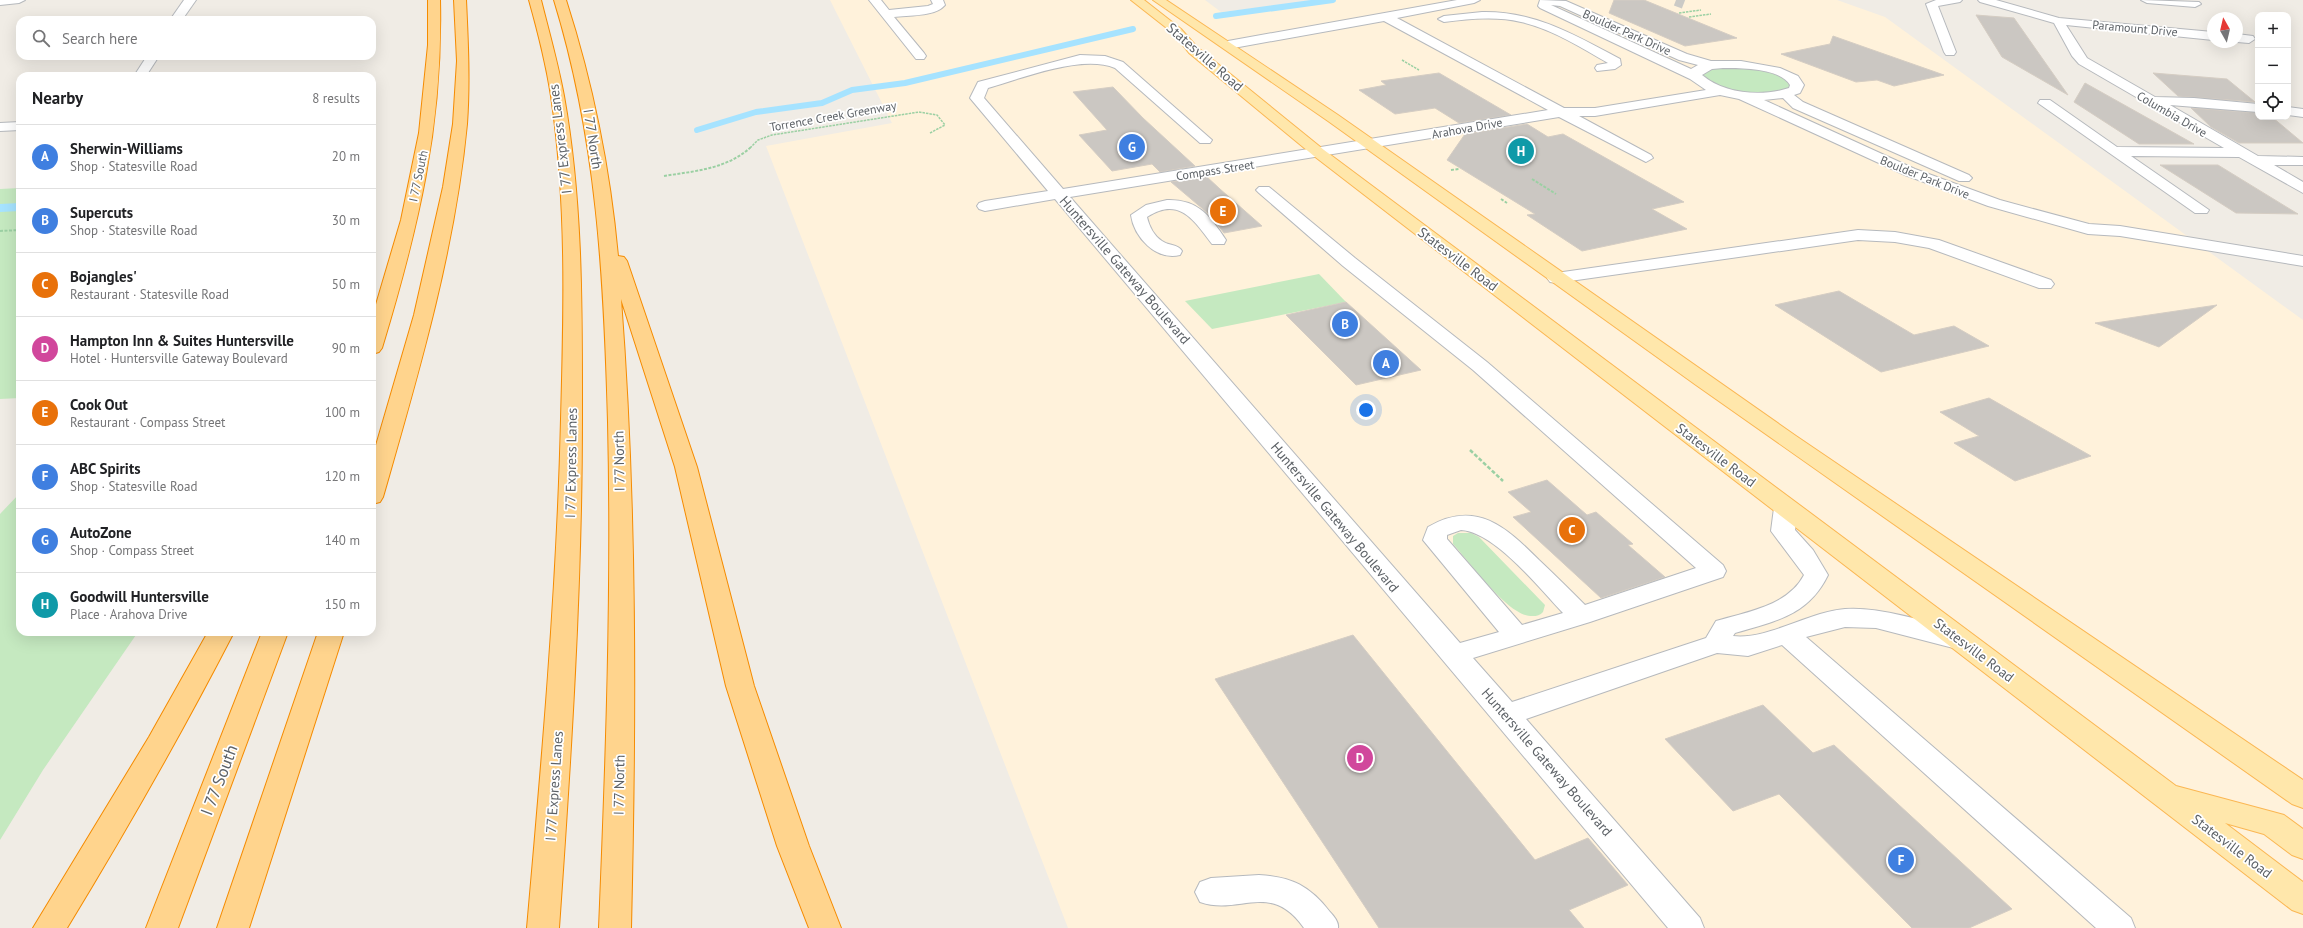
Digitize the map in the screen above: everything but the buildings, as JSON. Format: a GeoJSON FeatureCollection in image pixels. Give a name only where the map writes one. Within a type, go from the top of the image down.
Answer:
{"type":"FeatureCollection","features":[{"type":"Feature","properties":{"kind":"highway","name":"I 77 South"},"geometry":{"type":"LineString","coordinates":[[376,335],[409,222],[428,122],[435,48],[434,0]]}},
{"type":"Feature","properties":{"kind":"highway"},"geometry":{"type":"LineString","coordinates":[[376,483],[426,305],[445,217],[460,118],[462,45],[460,0]]}},
{"type":"Feature","properties":{"kind":"highway","name":"I 77 Express Lanes"},"geometry":{"type":"LineString","coordinates":[[535,0],[549,55],[558,110],[570,231],[573,322],[572,440],[567,602],[543,928]]}},
{"type":"Feature","properties":{"kind":"highway","name":"I 77 North"},"geometry":{"type":"LineString","coordinates":[[560,0],[576,51],[587,98],[606,226],[614,315],[619,423],[622,591],[615,928]]}},
{"type":"Feature","properties":{"kind":"highway"},"geometry":{"type":"LineString","coordinates":[[606,226],[686,468],[740,686],[793,846],[825,928]]}},
{"type":"Feature","properties":{"kind":"highway"},"geometry":{"type":"LineString","coordinates":[[376,326],[384,310]]}},
{"type":"Feature","properties":{"kind":"highway"},"geometry":{"type":"LineString","coordinates":[[49,928],[95,855],[170,726],[219,636]]}},
{"type":"Feature","properties":{"kind":"highway","name":"I 77 South"},"geometry":{"type":"LineString","coordinates":[[162,928],[273,636]]}},
{"type":"Feature","properties":{"kind":"highway"},"geometry":{"type":"LineString","coordinates":[[233,928],[330,636]]}},
{"type":"Feature","properties":{"kind":"main road","name":"Statesville Road"},"geometry":{"type":"LineString","coordinates":[[1137,0],[1177,31],[1193,50],[1319,153],[2303,900]]}},
{"type":"Feature","properties":{"kind":"main road","name":"Statesville Road"},"geometry":{"type":"LineString","coordinates":[[1159,0],[1228,44],[1556,278],[1915,529],[2303,796]]}},
{"type":"Feature","properties":{"kind":"main road"},"geometry":{"type":"LineString","coordinates":[[2166,796],[2273,824],[2303,846]]}},
{"type":"Feature","properties":{"kind":"street"},"geometry":{"type":"LineString","coordinates":[[0,2],[19,0]]}},
{"type":"Feature","properties":{"kind":"street"},"geometry":{"type":"LineString","coordinates":[[179,16],[190,0]]}},
{"type":"Feature","properties":{"kind":"street"},"geometry":{"type":"LineString","coordinates":[[875,0],[920,56]]}},
{"type":"Feature","properties":{"kind":"street"},"geometry":{"type":"LineString","coordinates":[[887,14],[930,9],[939,5],[937,0]]}},
{"type":"Feature","properties":{"kind":"street"},"geometry":{"type":"LineString","coordinates":[[1228,44],[1386,17],[1474,0]]}},
{"type":"Feature","properties":{"kind":"street"},"geometry":{"type":"LineString","coordinates":[[1950,52],[1932,4],[1956,0]]}},
{"type":"Feature","properties":{"kind":"street","name":"Paramount Drive"},"geometry":{"type":"LineString","coordinates":[[1984,0],[2058,21],[2207,35]]}},
{"type":"Feature","properties":{"kind":"street"},"geometry":{"type":"LineString","coordinates":[[2147,0],[2195,4]]}},
{"type":"Feature","properties":{"kind":"street","name":"Boulder Park Drive"},"geometry":{"type":"LineString","coordinates":[[1697,78],[1544,6],[1544,1],[1562,3],[1683,57],[1710,65],[1753,65],[1783,74],[1796,82],[1795,90],[1787,94],[1792,101],[1798,105],[1953,173],[1992,188],[2094,218],[2120,231]]}},
{"type":"Feature","properties":{"kind":"street"},"geometry":{"type":"LineString","coordinates":[[1401,25],[1485,15],[1521,18],[1539,23],[1616,62],[1615,65],[1601,68]]}},
{"type":"Feature","properties":{"kind":"street"},"geometry":{"type":"LineString","coordinates":[[1386,17],[1646,158]]}},
{"type":"Feature","properties":{"kind":"street","name":"Columbia Drive"},"geometry":{"type":"LineString","coordinates":[[2058,21],[2078,56],[2150,101],[2303,188]]}},
{"type":"Feature","properties":{"kind":"street","name":"Huntersville Gateway Boulevard"},"geometry":{"type":"LineString","coordinates":[[1205,140],[1119,65],[1106,60],[1085,58],[984,84],[977,98],[1688,928]]}},
{"type":"Feature","properties":{"kind":"street"},"geometry":{"type":"LineString","coordinates":[[143,72],[150,60]]}},
{"type":"Feature","properties":{"kind":"street"},"geometry":{"type":"LineString","coordinates":[[1697,78],[1696,71],[1710,65]]}},
{"type":"Feature","properties":{"kind":"street"},"geometry":{"type":"LineString","coordinates":[[1678,84],[1697,78],[1721,91],[1762,96],[1787,94]]}},
{"type":"Feature","properties":{"kind":"street","name":"Arahova Drive"},"geometry":{"type":"LineString","coordinates":[[1371,145],[1562,112],[1595,112],[1721,91]]}},
{"type":"Feature","properties":{"kind":"street","name":"Boulder Park Drive"},"geometry":{"type":"LineString","coordinates":[[1739,94],[1910,172],[1966,194],[2088,229],[2120,231],[2303,262]]}},
{"type":"Feature","properties":{"kind":"street","name":"Arahova Drive"},"geometry":{"type":"LineString","coordinates":[[1562,112],[1573,101],[1588,98]]}},
{"type":"Feature","properties":{"kind":"street"},"geometry":{"type":"LineString","coordinates":[[2150,101],[2194,102],[2255,108]]}},
{"type":"Feature","properties":{"kind":"street"},"geometry":{"type":"LineString","coordinates":[[2045,103],[2201,210]]}},
{"type":"Feature","properties":{"kind":"street"},"geometry":{"type":"LineString","coordinates":[[2291,111],[2303,113]]}},
{"type":"Feature","properties":{"kind":"street"},"geometry":{"type":"LineString","coordinates":[[0,127],[16,126]]}},
{"type":"Feature","properties":{"kind":"street","name":"Compass Street"},"geometry":{"type":"LineString","coordinates":[[985,206],[1371,145]]}},
{"type":"Feature","properties":{"kind":"street"},"geometry":{"type":"LineString","coordinates":[[2114,151],[2240,153]]}},
{"type":"Feature","properties":{"kind":"street"},"geometry":{"type":"LineString","coordinates":[[2254,160],[2303,161]]}},
{"type":"Feature","properties":{"kind":"street"},"geometry":{"type":"LineString","coordinates":[[1264,190],[1349,262],[1480,366],[1714,571],[1581,616],[1453,655]]}},
{"type":"Feature","properties":{"kind":"street"},"geometry":{"type":"LineString","coordinates":[[1174,251],[1156,245],[1141,227],[1139,216],[1153,207],[1182,206],[1194,210],[1218,240]]}},
{"type":"Feature","properties":{"kind":"street"},"geometry":{"type":"LineString","coordinates":[[1556,278],[1858,235],[1896,237],[1933,244],[2046,284]]}},
{"type":"Feature","properties":{"kind":"street"},"geometry":{"type":"LineString","coordinates":[[1716,644],[1725,627],[1790,604],[1805,595],[1812,585],[1816,576],[1804,556],[1782,531],[1786,508]]}},
{"type":"Feature","properties":{"kind":"street"},"geometry":{"type":"LineString","coordinates":[[1516,635],[1435,540],[1436,532],[1444,527],[1459,523],[1473,522],[1488,528],[1502,537],[1581,616]]}},
{"type":"Feature","properties":{"kind":"street"},"geometry":{"type":"LineString","coordinates":[[1506,715],[1716,644],[1748,647],[1786,634],[1844,618],[1876,619],[1963,642]]}},
{"type":"Feature","properties":{"kind":"street"},"geometry":{"type":"LineString","coordinates":[[1786,634],[2119,928]]}},
{"type":"Feature","properties":{"kind":"street"},"geometry":{"type":"LineString","coordinates":[[1211,892],[1254,887],[1281,892],[1304,903],[1322,926]]}},
{"type":"Feature","properties":{"kind":"path"},"geometry":{"type":"LineString","coordinates":[[1679,13],[1701,10]]}},
{"type":"Feature","properties":{"kind":"path"},"geometry":{"type":"LineString","coordinates":[[1688,17],[1711,14]]}},
{"type":"Feature","properties":{"kind":"path"},"geometry":{"type":"LineString","coordinates":[[1402,60],[1419,70]]}},
{"type":"Feature","properties":{"kind":"path","name":"Torrence Creek Greenway"},"geometry":{"type":"LineString","coordinates":[[664,176],[711,168],[740,157],[758,140],[799,130],[919,112],[937,115],[944,125],[930,133]]}},
{"type":"Feature","properties":{"kind":"path"},"geometry":{"type":"LineString","coordinates":[[1449,171],[1458,169]]}},
{"type":"Feature","properties":{"kind":"path"},"geometry":{"type":"LineString","coordinates":[[1532,179],[1556,194]]}},
{"type":"Feature","properties":{"kind":"path"},"geometry":{"type":"LineString","coordinates":[[1501,199],[1507,203]]}},
{"type":"Feature","properties":{"kind":"path"},"geometry":{"type":"LineString","coordinates":[[0,231],[16,230]]}},
{"type":"Feature","properties":{"kind":"path"},"geometry":{"type":"LineString","coordinates":[[1470,450],[1503,481]]}},
{"type":"Feature","properties":{"kind":"shaded area"},"geometry":{"type":"Polygon","coordinates":[[[830,0],[1205,0],[1221,12],[1321,0],[1837,0],[1885,17],[2303,320],[2303,928],[1068,928],[766,146],[892,123],[830,0]]]}},
{"type":"Feature","properties":{"kind":"green space"},"geometry":{"type":"Polygon","coordinates":[[[1701,67],[1769,69],[1797,85],[1774,96],[1721,91],[1696,71],[1701,67]]]}},
{"type":"Feature","properties":{"kind":"green space"},"geometry":{"type":"Polygon","coordinates":[[[16,188],[16,398],[0,399],[0,189],[16,188]]]}},
{"type":"Feature","properties":{"kind":"green space"},"geometry":{"type":"Polygon","coordinates":[[[1319,274],[1346,302],[1212,329],[1185,301],[1319,274]]]}},
{"type":"Feature","properties":{"kind":"green space"},"geometry":{"type":"Polygon","coordinates":[[[16,497],[16,636],[135,636],[43,770],[0,840],[0,514],[16,497]]]}},
{"type":"Feature","properties":{"kind":"green space"},"geometry":{"type":"Polygon","coordinates":[[[1458,533],[1471,533],[1479,537],[1545,605],[1543,612],[1537,616],[1530,616],[1523,614],[1509,606],[1453,544],[1453,536],[1458,533]]]}},
{"type":"Feature","properties":{"kind":"waterway"},"geometry":{"type":"LineString","coordinates":[[1216,16],[1333,0]]}},
{"type":"Feature","properties":{"kind":"waterway"},"geometry":{"type":"LineString","coordinates":[[697,130],[756,112],[822,103],[852,90],[905,83],[1133,29]]}},
{"type":"Feature","properties":{"kind":"waterway"},"geometry":{"type":"LineString","coordinates":[[0,208],[16,207]]}},
{"type":"Feature","properties":{"kind":"tunnel"},"geometry":{"type":"LineString","coordinates":[[1676,0],[1684,3]]}},
{"type":"Feature","properties":{"kind":"place","name":"AutoZone"},"geometry":{"type":"Point","coordinates":[1132,147]}},
{"type":"Feature","properties":{"kind":"place","name":"Goodwill Huntersville"},"geometry":{"type":"Point","coordinates":[1521,151]}},
{"type":"Feature","properties":{"kind":"place","name":"Cook Out"},"geometry":{"type":"Point","coordinates":[1223,211]}},
{"type":"Feature","properties":{"kind":"place","name":"Supercuts"},"geometry":{"type":"Point","coordinates":[1345,324]}},
{"type":"Feature","properties":{"kind":"place","name":"Sherwin-Williams"},"geometry":{"type":"Point","coordinates":[1386,363]}},
{"type":"Feature","properties":{"kind":"place","name":"Bojangles'"},"geometry":{"type":"Point","coordinates":[1572,530]}},
{"type":"Feature","properties":{"kind":"place","name":"Hampton Inn & Suites Huntersville"},"geometry":{"type":"Point","coordinates":[1360,758]}},
{"type":"Feature","properties":{"kind":"place","name":"ABC Spirits"},"geometry":{"type":"Point","coordinates":[1901,860]}}]}
